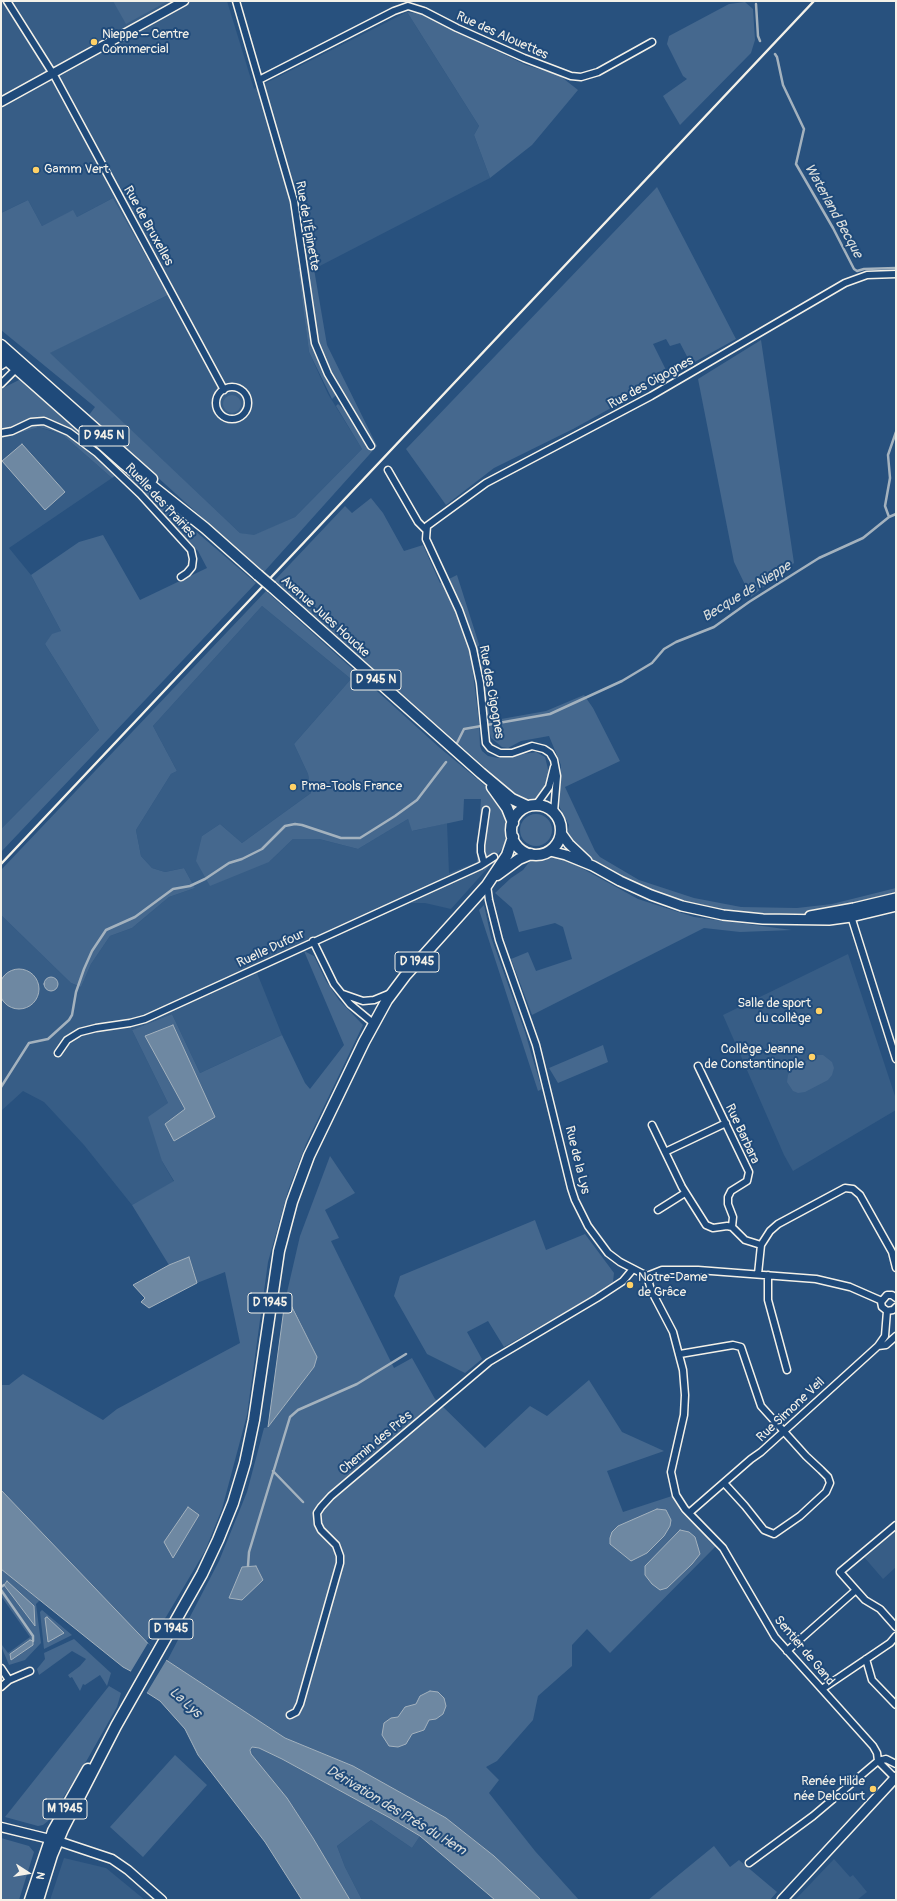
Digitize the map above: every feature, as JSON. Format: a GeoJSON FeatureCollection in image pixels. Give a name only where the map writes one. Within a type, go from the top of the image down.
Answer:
{"type":"FeatureCollection","features":[{"type":"Feature","properties":{"kind":"main road","name":"Avenue Jules Houcke"},"geometry":{"type":"LineString","coordinates":[[1,345],[11,362],[178,502],[205,528],[481,773],[512,799],[532,806]]}},
{"type":"Feature","properties":{"kind":"main road","name":"Avenue Jules Houcke"},"geometry":{"type":"LineString","coordinates":[[481,773],[507,808],[513,823]]}},
{"type":"Feature","properties":{"kind":"main road"},"geometry":{"type":"LineString","coordinates":[[550,851],[558,842],[561,833],[560,822],[554,812],[548,807],[532,806],[518,813],[513,823],[513,837],[521,849],[531,854],[539,854],[550,851],[566,855],[592,866],[641,891],[682,906],[728,916],[783,919],[850,913],[896,906]]}},
{"type":"Feature","properties":{"kind":"main road"},"geometry":{"type":"LineString","coordinates":[[561,833],[569,844],[592,866]]}},
{"type":"Feature","properties":{"kind":"main road","name":"D 1945"},"geometry":{"type":"LineString","coordinates":[[487,885],[507,855],[513,837]]}},
{"type":"Feature","properties":{"kind":"main road","name":"D 1945"},"geometry":{"type":"LineString","coordinates":[[149,1667],[192,1591],[224,1526],[242,1473],[254,1420],[277,1261],[292,1202],[312,1151],[373,1023],[392,992],[487,885],[508,866],[531,854]]}},
{"type":"Feature","properties":{"kind":"main road"},"geometry":{"type":"LineString","coordinates":[[850,913],[896,898]]}},
{"type":"Feature","properties":{"kind":"main road","name":"M 1945"},"geometry":{"type":"LineString","coordinates":[[30,1900],[72,1796],[116,1726],[149,1667]]}},
{"type":"Feature","properties":{"kind":"main road"},"geometry":{"type":"LineString","coordinates":[[782,1900],[896,1778]]}},
{"type":"Feature","properties":{"kind":"main road","name":"M 1945"},"geometry":{"type":"LineString","coordinates":[[38,1900],[54,1840]]}},
{"type":"Feature","properties":{"kind":"street","name":"Rue de Bruxelles"},"geometry":{"type":"LineString","coordinates":[[7,1],[53,73],[224,390]]}},
{"type":"Feature","properties":{"kind":"street"},"geometry":{"type":"LineString","coordinates":[[1,102],[184,1]]}},
{"type":"Feature","properties":{"kind":"street","name":"Rue de l'Épinette"},"geometry":{"type":"LineString","coordinates":[[236,1],[296,209],[315,344],[328,374],[371,446]]}},
{"type":"Feature","properties":{"kind":"street","name":"Rue des Alouettes"},"geometry":{"type":"LineString","coordinates":[[259,80],[394,10],[408,6],[424,11],[457,28],[524,58],[571,76],[586,76],[598,72],[652,42]]}},
{"type":"Feature","properties":{"kind":"street","name":"Rue des Cigognes"},"geometry":{"type":"LineString","coordinates":[[554,760],[547,751],[536,747],[527,747],[508,753],[497,752],[488,746],[484,731],[478,674],[472,645],[459,610],[426,538],[426,530],[431,522],[486,482],[651,396],[845,283],[867,275],[896,274]]}},
{"type":"Feature","properties":{"kind":"street"},"geometry":{"type":"LineString","coordinates":[[1,384],[11,362]]}},
{"type":"Feature","properties":{"kind":"street"},"geometry":{"type":"LineString","coordinates":[[230,388],[238,389],[246,397],[247,408],[239,417],[227,419],[218,411],[217,399],[224,390],[230,388]]}},
{"type":"Feature","properties":{"kind":"street","name":"Ruelle des Prairies"},"geometry":{"type":"LineString","coordinates":[[1,433],[12,431],[31,422],[44,421],[64,429],[97,453],[145,498],[191,550],[193,559],[192,567],[187,573],[181,576]]}},
{"type":"Feature","properties":{"kind":"street","name":"Rue des Cigognes"},"geometry":{"type":"LineString","coordinates":[[388,470],[418,522],[426,530]]}},
{"type":"Feature","properties":{"kind":"street"},"geometry":{"type":"LineString","coordinates":[[532,806],[549,787],[553,776],[554,760]]}},
{"type":"Feature","properties":{"kind":"street"},"geometry":{"type":"LineString","coordinates":[[554,760],[558,776],[554,812]]}},
{"type":"Feature","properties":{"kind":"street"},"geometry":{"type":"LineString","coordinates":[[484,863],[481,856],[480,845],[486,810]]}},
{"type":"Feature","properties":{"kind":"street","name":"Ruelle Dufour"},"geometry":{"type":"LineString","coordinates":[[58,1053],[67,1040],[80,1032],[140,1021],[484,863],[494,857]]}},
{"type":"Feature","properties":{"kind":"street","name":"Rue de la Lys"},"geometry":{"type":"LineString","coordinates":[[487,885],[490,907],[499,940],[536,1046],[573,1194],[584,1220],[612,1257],[647,1276]]}},
{"type":"Feature","properties":{"kind":"street"},"geometry":{"type":"LineString","coordinates":[[850,913],[896,1058]]}},
{"type":"Feature","properties":{"kind":"street"},"geometry":{"type":"LineString","coordinates":[[313,941],[331,979],[341,993],[353,1007],[373,1023]]}},
{"type":"Feature","properties":{"kind":"street"},"geometry":{"type":"LineString","coordinates":[[341,993],[363,1001],[379,998],[392,992]]}},
{"type":"Feature","properties":{"kind":"street","name":"Rue Barbara"},"geometry":{"type":"LineString","coordinates":[[698,1066],[749,1172],[747,1181],[731,1191],[728,1197],[728,1204],[733,1217],[732,1227]]}},
{"type":"Feature","properties":{"kind":"street"},"geometry":{"type":"LineString","coordinates":[[665,1152],[726,1123]]}},
{"type":"Feature","properties":{"kind":"street"},"geometry":{"type":"LineString","coordinates":[[652,1125],[685,1192],[708,1226],[713,1228],[727,1226],[732,1227],[745,1240],[761,1246]]}},
{"type":"Feature","properties":{"kind":"street"},"geometry":{"type":"LineString","coordinates":[[758,1274],[761,1246],[766,1234],[778,1224],[843,1188],[850,1188],[860,1195],[892,1252],[896,1268]]}},
{"type":"Feature","properties":{"kind":"street"},"geometry":{"type":"LineString","coordinates":[[658,1210],[685,1192]]}},
{"type":"Feature","properties":{"kind":"street","name":"Chemin des Près"},"geometry":{"type":"LineString","coordinates":[[290,1715],[296,1712],[300,1704],[340,1563],[338,1548],[318,1524],[317,1513],[320,1507],[484,1365],[597,1298],[623,1281],[633,1269]]}},
{"type":"Feature","properties":{"kind":"street"},"geometry":{"type":"LineString","coordinates":[[647,1276],[658,1271],[666,1270],[768,1275],[837,1283],[854,1288],[882,1300]]}},
{"type":"Feature","properties":{"kind":"street"},"geometry":{"type":"LineString","coordinates":[[768,1275],[768,1300],[787,1370]]}},
{"type":"Feature","properties":{"kind":"street","name":"Sentier de Gand"},"geometry":{"type":"LineString","coordinates":[[647,1276],[651,1290],[670,1325],[680,1354],[684,1379],[684,1409],[671,1472],[676,1495],[688,1513],[723,1548],[768,1627],[787,1651],[873,1746],[877,1753],[878,1761]]}},
{"type":"Feature","properties":{"kind":"street"},"geometry":{"type":"LineString","coordinates":[[893,1310],[882,1307],[882,1300],[887,1295],[896,1296]]}},
{"type":"Feature","properties":{"kind":"street","name":"Rue Simone Veil"},"geometry":{"type":"LineString","coordinates":[[688,1513],[784,1432],[878,1346],[885,1336],[893,1310]]}},
{"type":"Feature","properties":{"kind":"street"},"geometry":{"type":"LineString","coordinates":[[878,1346],[886,1345],[896,1336]]}},
{"type":"Feature","properties":{"kind":"street"},"geometry":{"type":"LineString","coordinates":[[680,1354],[733,1345],[740,1347],[759,1402],[784,1432],[808,1458],[819,1467],[830,1481],[827,1490],[800,1516],[778,1533],[769,1533],[764,1530],[724,1483]]}},
{"type":"Feature","properties":{"kind":"street"},"geometry":{"type":"LineString","coordinates":[[896,1525],[840,1572],[865,1600],[880,1609],[896,1627]]}},
{"type":"Feature","properties":{"kind":"street"},"geometry":{"type":"LineString","coordinates":[[787,1651],[856,1590]]}},
{"type":"Feature","properties":{"kind":"street"},"geometry":{"type":"LineString","coordinates":[[822,1690],[892,1641],[896,1636]]}},
{"type":"Feature","properties":{"kind":"street"},"geometry":{"type":"LineString","coordinates":[[866,1659],[872,1680],[896,1705]]}},
{"type":"Feature","properties":{"kind":"street"},"geometry":{"type":"LineString","coordinates":[[1,1668],[9,1680]]}},
{"type":"Feature","properties":{"kind":"street"},"geometry":{"type":"LineString","coordinates":[[1,1687],[9,1680],[30,1671]]}},
{"type":"Feature","properties":{"kind":"street"},"geometry":{"type":"LineString","coordinates":[[749,1863],[813,1816],[878,1761],[886,1759],[896,1764]]}},
{"type":"Feature","properties":{"kind":"street"},"geometry":{"type":"LineString","coordinates":[[878,1761],[896,1778]]}},
{"type":"Feature","properties":{"kind":"street"},"geometry":{"type":"LineString","coordinates":[[1,1827],[54,1840],[112,1859],[128,1870],[162,1900]]}},
{"type":"Feature","properties":{"kind":"shaded area"},"geometry":{"type":"Polygon","coordinates":[[[1,1],[227,1],[254,89],[407,12],[479,126],[474,135],[490,178],[314,269],[298,268],[309,352],[328,394],[362,449],[295,517],[254,536],[240,533],[49,353],[168,295],[113,198],[77,217],[73,211],[42,226],[28,200],[1,213],[1,1]]]}},
{"type":"Feature","properties":{"kind":"shaded area"},"geometry":{"type":"Polygon","coordinates":[[[113,1],[168,1],[126,24],[113,1]]]}},
{"type":"Feature","properties":{"kind":"shaded area"},"geometry":{"type":"Polygon","coordinates":[[[745,2],[753,9],[755,40],[751,53],[680,125],[663,96],[687,79],[683,76],[667,44],[669,36],[729,4],[745,2]]]}},
{"type":"Feature","properties":{"kind":"shaded area"},"geometry":{"type":"Polygon","coordinates":[[[407,12],[420,14],[526,65],[559,75],[578,90],[532,145],[490,178],[474,135],[479,126],[407,12]]]}},
{"type":"Feature","properties":{"kind":"shaded area"},"geometry":{"type":"Polygon","coordinates":[[[657,187],[736,339],[691,364],[680,343],[670,346],[666,339],[653,344],[669,376],[573,429],[494,468],[446,505],[406,449],[657,187]]]}},
{"type":"Feature","properties":{"kind":"shaded area"},"geometry":{"type":"Polygon","coordinates":[[[113,198],[168,295],[50,353],[240,533],[254,535],[295,517],[362,449],[336,406],[338,404],[345,410],[369,450],[374,445],[328,370],[319,347],[308,268],[314,269],[327,345],[377,446],[263,573],[89,415],[95,407],[1,330],[1,213],[28,200],[42,226],[73,210],[77,217],[113,198]]]}},
{"type":"Feature","properties":{"kind":"shaded area"},"geometry":{"type":"Polygon","coordinates":[[[298,268],[302,268],[312,344],[320,366],[336,395],[332,399],[309,352],[298,268]]]}},
{"type":"Feature","properties":{"kind":"shaded area"},"geometry":{"type":"Polygon","coordinates":[[[761,340],[794,563],[751,597],[734,562],[698,379],[761,340]]]}},
{"type":"Feature","properties":{"kind":"shaded area"},"geometry":{"type":"Polygon","coordinates":[[[19,380],[256,583],[1,852],[1,829],[99,730],[45,644],[52,634],[61,631],[31,575],[79,542],[103,535],[140,600],[207,568],[198,551],[122,471],[112,478],[63,435],[39,427],[1,439],[1,389],[19,380]]]}},
{"type":"Feature","properties":{"kind":"shaded area"},"geometry":{"type":"Polygon","coordinates":[[[232,395],[239,397],[241,404],[239,411],[232,413],[225,411],[223,404],[225,397],[232,395]]]}},
{"type":"Feature","properties":{"kind":"shaded area"},"geometry":{"type":"Polygon","coordinates":[[[39,427],[63,435],[112,478],[9,548],[31,575],[61,631],[45,644],[99,730],[1,829],[1,439],[39,427]]]}},
{"type":"Feature","properties":{"kind":"shaded area"},"geometry":{"type":"Polygon","coordinates":[[[371,498],[383,513],[404,551],[423,545],[440,583],[443,582],[464,632],[471,657],[479,722],[480,746],[482,751],[488,756],[498,758],[536,752],[545,757],[549,773],[545,787],[536,799],[527,801],[515,794],[274,581],[345,506],[352,513],[371,498]]]}},
{"type":"Feature","properties":{"kind":"shaded area"},"geometry":{"type":"Polygon","coordinates":[[[457,575],[483,657],[490,721],[546,711],[584,695],[593,708],[620,761],[565,787],[595,851],[600,857],[639,880],[694,898],[741,907],[797,908],[832,904],[896,888],[896,895],[815,913],[770,914],[728,911],[701,906],[642,887],[594,860],[573,844],[567,837],[569,825],[559,806],[561,765],[549,736],[521,741],[508,748],[502,747],[491,738],[487,721],[480,658],[468,622],[449,579],[457,575]]]}},
{"type":"Feature","properties":{"kind":"shaded area"},"geometry":{"type":"Polygon","coordinates":[[[266,591],[440,748],[488,788],[507,815],[508,841],[485,871],[477,862],[481,799],[464,799],[463,820],[412,831],[408,819],[358,849],[319,839],[293,839],[269,862],[210,886],[196,861],[202,836],[220,824],[242,843],[311,793],[308,774],[294,744],[351,679],[262,606],[153,726],[177,771],[171,774],[136,830],[141,856],[152,868],[165,872],[184,868],[195,888],[169,897],[132,928],[110,936],[91,964],[81,987],[71,983],[1,915],[1,870],[266,591]]]}},
{"type":"Feature","properties":{"kind":"shaded area"},"geometry":{"type":"Polygon","coordinates":[[[262,606],[351,679],[294,744],[308,774],[311,793],[242,843],[220,824],[202,836],[269,862],[293,839],[319,839],[358,849],[408,819],[413,831],[447,823],[449,873],[477,862],[485,871],[451,909],[425,903],[410,903],[257,973],[282,1035],[200,1073],[172,1014],[132,1030],[168,1103],[162,1161],[174,1182],[132,1205],[84,1145],[44,1102],[23,1091],[1,1111],[1,915],[71,983],[81,987],[91,964],[110,936],[132,928],[169,897],[195,888],[184,868],[165,872],[152,868],[141,856],[136,830],[171,774],[177,771],[153,726],[262,606]]]}},
{"type":"Feature","properties":{"kind":"shaded area"},"geometry":{"type":"Polygon","coordinates":[[[533,814],[539,814],[548,818],[552,830],[548,842],[539,846],[533,846],[524,842],[520,833],[520,827],[524,818],[533,814]]]}},
{"type":"Feature","properties":{"kind":"shaded area"},"geometry":{"type":"Polygon","coordinates":[[[552,857],[565,859],[638,899],[694,917],[792,930],[740,932],[704,928],[532,1015],[511,959],[528,952],[536,971],[572,959],[563,927],[555,923],[519,932],[512,908],[495,893],[511,878],[523,870],[530,861],[552,857]]]}},
{"type":"Feature","properties":{"kind":"shaded area"},"geometry":{"type":"Polygon","coordinates":[[[484,905],[491,937],[525,1032],[542,1089],[538,1091],[479,910],[484,905]]]}},
{"type":"Feature","properties":{"kind":"shaded area"},"geometry":{"type":"Polygon","coordinates":[[[304,951],[314,956],[326,981],[339,1000],[363,1025],[306,1144],[288,1191],[268,1262],[247,1415],[222,1509],[205,1551],[166,1617],[145,1643],[1,1490],[1,1385],[9,1385],[23,1374],[103,1420],[117,1409],[240,1343],[225,1272],[197,1283],[189,1257],[169,1265],[132,1205],[174,1181],[162,1161],[148,1117],[168,1103],[132,1030],[172,1014],[200,1073],[282,1035],[305,1083],[310,1089],[344,1045],[304,951]]]}},
{"type":"Feature","properties":{"kind":"shaded area","name":"Collège Jeanne de Constantinople"},"geometry":{"type":"Polygon","coordinates":[[[848,954],[896,1099],[896,1110],[793,1171],[784,1155],[723,1015],[848,954]]]}},
{"type":"Feature","properties":{"kind":"shaded area"},"geometry":{"type":"Polygon","coordinates":[[[603,1045],[608,1062],[558,1083],[549,1068],[603,1045]]]}},
{"type":"Feature","properties":{"kind":"shaded area"},"geometry":{"type":"Polygon","coordinates":[[[816,1055],[823,1055],[832,1062],[834,1068],[832,1075],[828,1080],[805,1092],[798,1093],[793,1091],[787,1082],[788,1075],[791,1070],[816,1055]]]}},
{"type":"Feature","properties":{"kind":"shaded area"},"geometry":{"type":"Polygon","coordinates":[[[330,1156],[355,1193],[325,1210],[339,1238],[331,1241],[394,1368],[412,1358],[435,1399],[485,1448],[530,1406],[547,1416],[589,1380],[622,1432],[664,1451],[607,1471],[623,1512],[672,1496],[681,1512],[716,1546],[610,1653],[587,1629],[572,1645],[572,1666],[538,1696],[533,1720],[497,1761],[486,1767],[499,1780],[489,1793],[535,1851],[579,1900],[541,1900],[494,1856],[446,1818],[353,1766],[285,1738],[167,1661],[219,1561],[247,1492],[264,1428],[268,1427],[314,1367],[317,1357],[290,1301],[285,1301],[300,1236],[330,1156]]]}},
{"type":"Feature","properties":{"kind":"shaded area"},"geometry":{"type":"Polygon","coordinates":[[[535,1220],[546,1250],[585,1234],[614,1273],[613,1282],[609,1287],[504,1347],[488,1321],[467,1332],[482,1359],[465,1373],[427,1354],[394,1296],[400,1276],[535,1220]]]}},
{"type":"Feature","properties":{"kind":"shaded area"},"geometry":{"type":"Polygon","coordinates":[[[896,1529],[896,1567],[883,1579],[864,1557],[896,1529]]]}},
{"type":"Feature","properties":{"kind":"shaded area"},"geometry":{"type":"Polygon","coordinates":[[[1,1569],[40,1600],[36,1604],[41,1643],[25,1660],[9,1665],[1,1646],[2,1645],[8,1653],[30,1637],[1,1596],[1,1569]]]}},
{"type":"Feature","properties":{"kind":"shaded area"},"geometry":{"type":"Polygon","coordinates":[[[42,1610],[72,1635],[44,1649],[40,1612],[42,1610]]]}},
{"type":"Feature","properties":{"kind":"shaded area"},"geometry":{"type":"Polygon","coordinates":[[[74,1639],[111,1673],[107,1686],[100,1675],[85,1685],[83,1684],[80,1691],[72,1677],[70,1678],[68,1675],[80,1666],[86,1659],[72,1651],[39,1675],[37,1669],[45,1659],[44,1653],[74,1639]]]}},
{"type":"Feature","properties":{"kind":"shaded area"},"geometry":{"type":"Polygon","coordinates":[[[109,1686],[121,1693],[117,1707],[83,1767],[48,1821],[43,1825],[38,1826],[5,1817],[109,1686]]]}},
{"type":"Feature","properties":{"kind":"shaded area"},"geometry":{"type":"Polygon","coordinates":[[[252,1747],[259,1748],[282,1759],[420,1836],[412,1848],[371,1820],[337,1846],[345,1867],[362,1900],[350,1900],[287,1798],[250,1754],[252,1747]]]}},
{"type":"Feature","properties":{"kind":"shaded area"},"geometry":{"type":"Polygon","coordinates":[[[175,1755],[207,1785],[143,1857],[110,1827],[175,1755]]]}},
{"type":"Feature","properties":{"kind":"shaded area"},"geometry":{"type":"Polygon","coordinates":[[[371,1820],[412,1848],[420,1836],[495,1900],[362,1900],[345,1867],[337,1846],[371,1820]]]}},
{"type":"Feature","properties":{"kind":"shaded area"},"geometry":{"type":"Polygon","coordinates":[[[1,1838],[29,1846],[34,1852],[19,1900],[1,1900],[1,1838]]]}},
{"type":"Feature","properties":{"kind":"shaded area"},"geometry":{"type":"Polygon","coordinates":[[[714,1846],[730,1867],[739,1860],[777,1892],[770,1900],[648,1900],[714,1846]]]}},
{"type":"Feature","properties":{"kind":"shaded area"},"geometry":{"type":"Polygon","coordinates":[[[64,1858],[106,1868],[145,1900],[50,1900],[64,1858]]]}},
{"type":"Feature","properties":{"kind":"shaded area"},"geometry":{"type":"Polygon","coordinates":[[[834,1859],[850,1877],[853,1875],[867,1892],[857,1900],[795,1900],[834,1859]]]}},
{"type":"Feature","properties":{"kind":"water"},"geometry":{"type":"Polygon","coordinates":[[[22,444],[65,492],[45,510],[2,461],[22,444]]]}},
{"type":"Feature","properties":{"kind":"water"},"geometry":{"type":"Polygon","coordinates":[[[19,969],[33,975],[39,989],[33,1003],[19,1009],[5,1003],[-1,989],[5,975],[19,969]]]}},
{"type":"Feature","properties":{"kind":"water"},"geometry":{"type":"Polygon","coordinates":[[[48,977],[54,977],[58,981],[58,987],[54,991],[48,991],[44,987],[44,981],[48,977]]]}},
{"type":"Feature","properties":{"kind":"water"},"geometry":{"type":"Polygon","coordinates":[[[173,1025],[215,1117],[174,1141],[165,1124],[185,1109],[145,1036],[173,1025]]]}},
{"type":"Feature","properties":{"kind":"water"},"geometry":{"type":"Polygon","coordinates":[[[189,1257],[197,1283],[149,1308],[141,1302],[145,1298],[133,1285],[169,1265],[189,1257]]]}},
{"type":"Feature","properties":{"kind":"water"},"geometry":{"type":"Polygon","coordinates":[[[285,1301],[289,1301],[317,1357],[314,1367],[268,1427],[285,1301]]]}},
{"type":"Feature","properties":{"kind":"water"},"geometry":{"type":"Polygon","coordinates":[[[1,1490],[160,1656],[285,1738],[353,1766],[446,1818],[494,1856],[541,1900],[495,1900],[420,1836],[282,1759],[259,1748],[252,1747],[250,1750],[251,1754],[287,1798],[350,1900],[302,1900],[265,1842],[198,1755],[185,1729],[160,1701],[138,1687],[140,1676],[123,1667],[1,1569],[1,1490]]]}},
{"type":"Feature","properties":{"kind":"water"},"geometry":{"type":"Polygon","coordinates":[[[188,1507],[199,1515],[173,1558],[164,1542],[188,1507]]]}},
{"type":"Feature","properties":{"kind":"water"},"geometry":{"type":"Polygon","coordinates":[[[657,1509],[666,1510],[671,1520],[670,1526],[664,1536],[647,1553],[631,1561],[610,1544],[612,1532],[618,1526],[657,1509]]]}},
{"type":"Feature","properties":{"kind":"water"},"geometry":{"type":"Polygon","coordinates":[[[680,1530],[689,1532],[695,1537],[700,1554],[692,1564],[667,1588],[660,1590],[652,1584],[645,1575],[645,1566],[680,1530]]]}},
{"type":"Feature","properties":{"kind":"water"},"geometry":{"type":"Polygon","coordinates":[[[256,1566],[263,1580],[242,1600],[229,1598],[242,1567],[256,1566]]]}},
{"type":"Feature","properties":{"kind":"water"},"geometry":{"type":"Polygon","coordinates":[[[7,1581],[34,1606],[35,1626],[4,1585],[7,1581]]]}},
{"type":"Feature","properties":{"kind":"water"},"geometry":{"type":"Polygon","coordinates":[[[47,1617],[64,1633],[48,1642],[45,1618],[47,1617]]]}},
{"type":"Feature","properties":{"kind":"water"},"geometry":{"type":"Polygon","coordinates":[[[30,1640],[33,1641],[33,1645],[11,1660],[10,1654],[30,1640]]]}},
{"type":"Feature","properties":{"kind":"water"},"geometry":{"type":"Polygon","coordinates":[[[430,1691],[438,1692],[444,1698],[446,1706],[443,1714],[436,1719],[429,1720],[424,1730],[412,1734],[406,1744],[398,1747],[389,1746],[382,1735],[384,1723],[391,1718],[398,1717],[405,1707],[416,1704],[420,1696],[430,1691]]]}},
{"type":"Feature","properties":{"kind":"pier"},"geometry":{"type":"Polygon","coordinates":[[[148,1643],[167,1659],[146,1694],[134,1685],[137,1677],[130,1673],[148,1643]]]}},
{"type":"Feature","properties":{"kind":"waterway","name":"Waterland Becque"},"geometry":{"type":"LineString","coordinates":[[756,4],[758,36],[760,41]]}},
{"type":"Feature","properties":{"kind":"waterway","name":"Waterland Becque"},"geometry":{"type":"LineString","coordinates":[[775,54],[783,85],[804,129],[796,164],[833,228],[854,269],[857,271],[864,269],[896,268]]}},
{"type":"Feature","properties":{"kind":"waterway","name":"Waterland Becque"},"geometry":{"type":"LineString","coordinates":[[889,517],[885,506],[890,478],[888,455],[896,432]]}},
{"type":"Feature","properties":{"kind":"waterway","name":"Becque de Nieppe"},"geometry":{"type":"LineString","coordinates":[[457,743],[464,729],[550,714],[622,681],[652,663],[664,649],[676,642],[714,627],[749,602],[819,558],[863,538],[889,517],[896,514]]}},
{"type":"Feature","properties":{"kind":"waterway","name":"Becque de Nieppe"},"geometry":{"type":"LineString","coordinates":[[1,1087],[29,1043],[48,1039],[69,1020],[72,1015],[76,992],[84,969],[92,951],[106,930],[135,917],[173,889],[190,886],[205,879],[229,863],[242,859],[262,849],[285,826],[295,824],[302,825],[341,838],[360,838],[417,800],[446,762]]}},
{"type":"Feature","properties":{"kind":"waterway"},"geometry":{"type":"LineString","coordinates":[[248,1566],[249,1552],[290,1417],[298,1410],[357,1384],[406,1354]]}},
{"type":"Feature","properties":{"kind":"waterway"},"geometry":{"type":"LineString","coordinates":[[273,1471],[303,1502]]}},
{"type":"Feature","properties":{"kind":"waterway"},"geometry":{"type":"LineString","coordinates":[[1,1590],[33,1636],[33,1641]]}},
{"type":"Feature","properties":{"kind":"railway"},"geometry":{"type":"LineString","coordinates":[[1,864],[814,1]]}},
{"type":"Feature","properties":{"kind":"place","name":"Nieppe – Centre Commercial"},"geometry":{"type":"Point","coordinates":[94,42]}},
{"type":"Feature","properties":{"kind":"place","name":"Gamm Vert"},"geometry":{"type":"Point","coordinates":[36,170]}},
{"type":"Feature","properties":{"kind":"place","name":"Pma-Tools France"},"geometry":{"type":"Point","coordinates":[293,787]}},
{"type":"Feature","properties":{"kind":"place","name":"Salle de sport du collège"},"geometry":{"type":"Point","coordinates":[819,1011]}},
{"type":"Feature","properties":{"kind":"place","name":"Collège Jeanne de Constantinople"},"geometry":{"type":"Point","coordinates":[812,1057]}},
{"type":"Feature","properties":{"kind":"place","name":"Notre-Dame de Grâce"},"geometry":{"type":"Point","coordinates":[630,1285]}},
{"type":"Feature","properties":{"kind":"place","name":"Renée Hilde née Delcourt"},"geometry":{"type":"Point","coordinates":[873,1789]}},
{"type":"Feature","properties":{"kind":"water label","name":"La Lys"},"geometry":{"type":"Point","coordinates":[185,1703]}},
{"type":"Feature","properties":{"kind":"water label","name":"Dérivation des Prés du Hem"},"geometry":{"type":"Point","coordinates":[396,1811]}}]}
